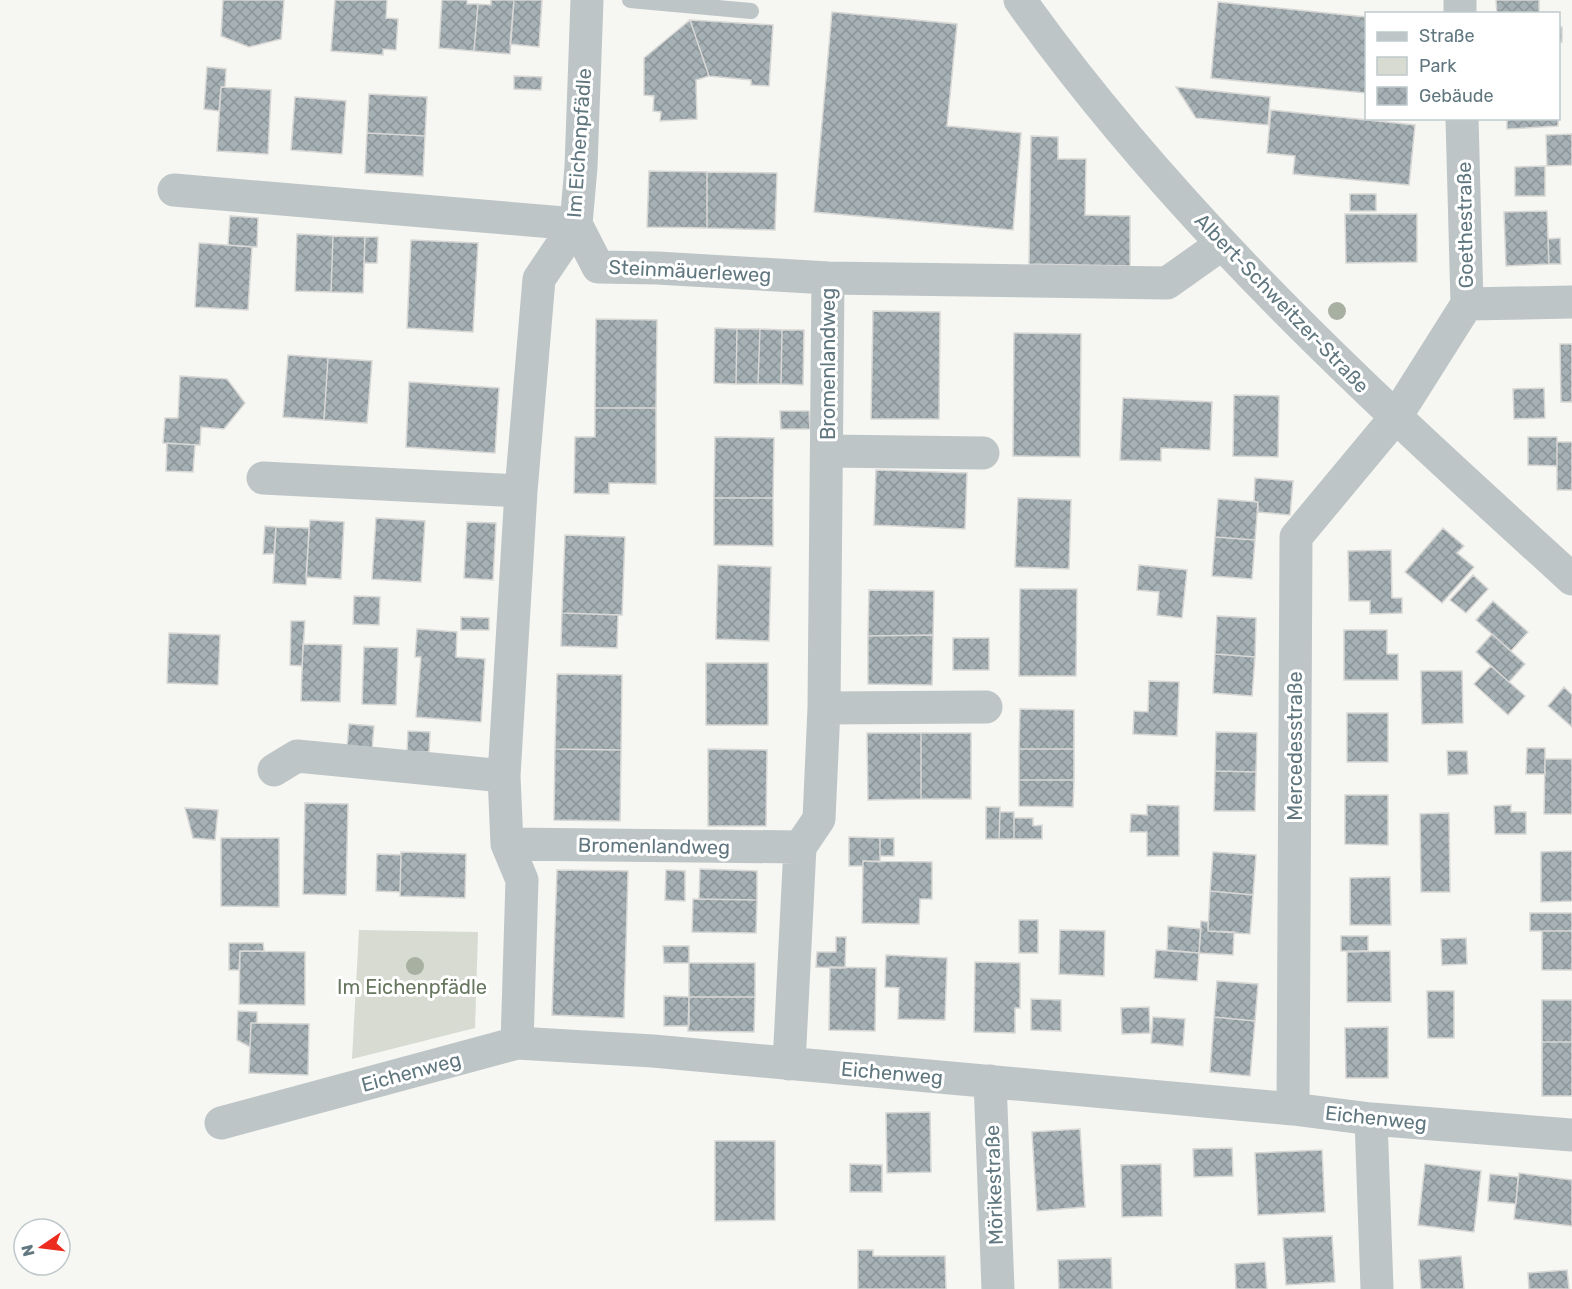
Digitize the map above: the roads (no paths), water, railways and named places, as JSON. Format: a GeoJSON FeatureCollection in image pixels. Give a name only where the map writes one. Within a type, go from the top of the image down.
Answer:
{"type":"FeatureCollection","features":[{"type":"Feature","properties":{"kind":"street","name":"Im Eichenpfädle"},"geometry":{"type":"LineString","coordinates":[[517,1043],[522,880],[507,844],[504,776],[521,491],[539,279],[576,224],[581,166],[587,0]]}},
{"type":"Feature","properties":{"kind":"street","name":"Albert-Schweitzer-Straße"},"geometry":{"type":"LineString","coordinates":[[1020,0],[1123,134],[1222,244],[1395,418],[1572,579]]}},
{"type":"Feature","properties":{"kind":"street","name":"Goethestraße"},"geometry":{"type":"LineString","coordinates":[[1395,418],[1467,304],[1462,120]]}},
{"type":"Feature","properties":{"kind":"street"},"geometry":{"type":"LineString","coordinates":[[174,190],[576,224]]}},
{"type":"Feature","properties":{"kind":"street","name":"Steinmäuerleweg"},"geometry":{"type":"LineString","coordinates":[[576,224],[598,267],[657,268],[828,278],[1167,283],[1222,244]]}},
{"type":"Feature","properties":{"kind":"street","name":"Bromenlandweg"},"geometry":{"type":"LineString","coordinates":[[507,844],[800,847],[819,819],[824,708],[828,278]]}},
{"type":"Feature","properties":{"kind":"street"},"geometry":{"type":"LineString","coordinates":[[1467,304],[1572,302]]}},
{"type":"Feature","properties":{"kind":"street","name":"Mercedesstraße"},"geometry":{"type":"LineString","coordinates":[[1293,1109],[1296,537],[1395,418]]}},
{"type":"Feature","properties":{"kind":"street","name":"Bromenlandweg"},"geometry":{"type":"LineString","coordinates":[[828,451],[983,453]]}},
{"type":"Feature","properties":{"kind":"street"},"geometry":{"type":"LineString","coordinates":[[263,478],[521,491]]}},
{"type":"Feature","properties":{"kind":"street"},"geometry":{"type":"LineString","coordinates":[[824,708],[986,707]]}},
{"type":"Feature","properties":{"kind":"street"},"geometry":{"type":"LineString","coordinates":[[274,770],[297,756],[504,776]]}},
{"type":"Feature","properties":{"kind":"street"},"geometry":{"type":"LineString","coordinates":[[789,1064],[800,847]]}},
{"type":"Feature","properties":{"kind":"street","name":"Eichenweg"},"geometry":{"type":"LineString","coordinates":[[221,1123],[517,1043],[653,1051],[1293,1109],[1371,1119],[1572,1135]]}},
{"type":"Feature","properties":{"kind":"street","name":"Mörikestraße"},"geometry":{"type":"LineString","coordinates":[[990,1081],[998,1289]]}},
{"type":"Feature","properties":{"kind":"street"},"geometry":{"type":"LineString","coordinates":[[1371,1119],[1377,1289]]}},
{"type":"Feature","properties":{"kind":"lane"},"geometry":{"type":"LineString","coordinates":[[630,0],[751,10]]}}]}
